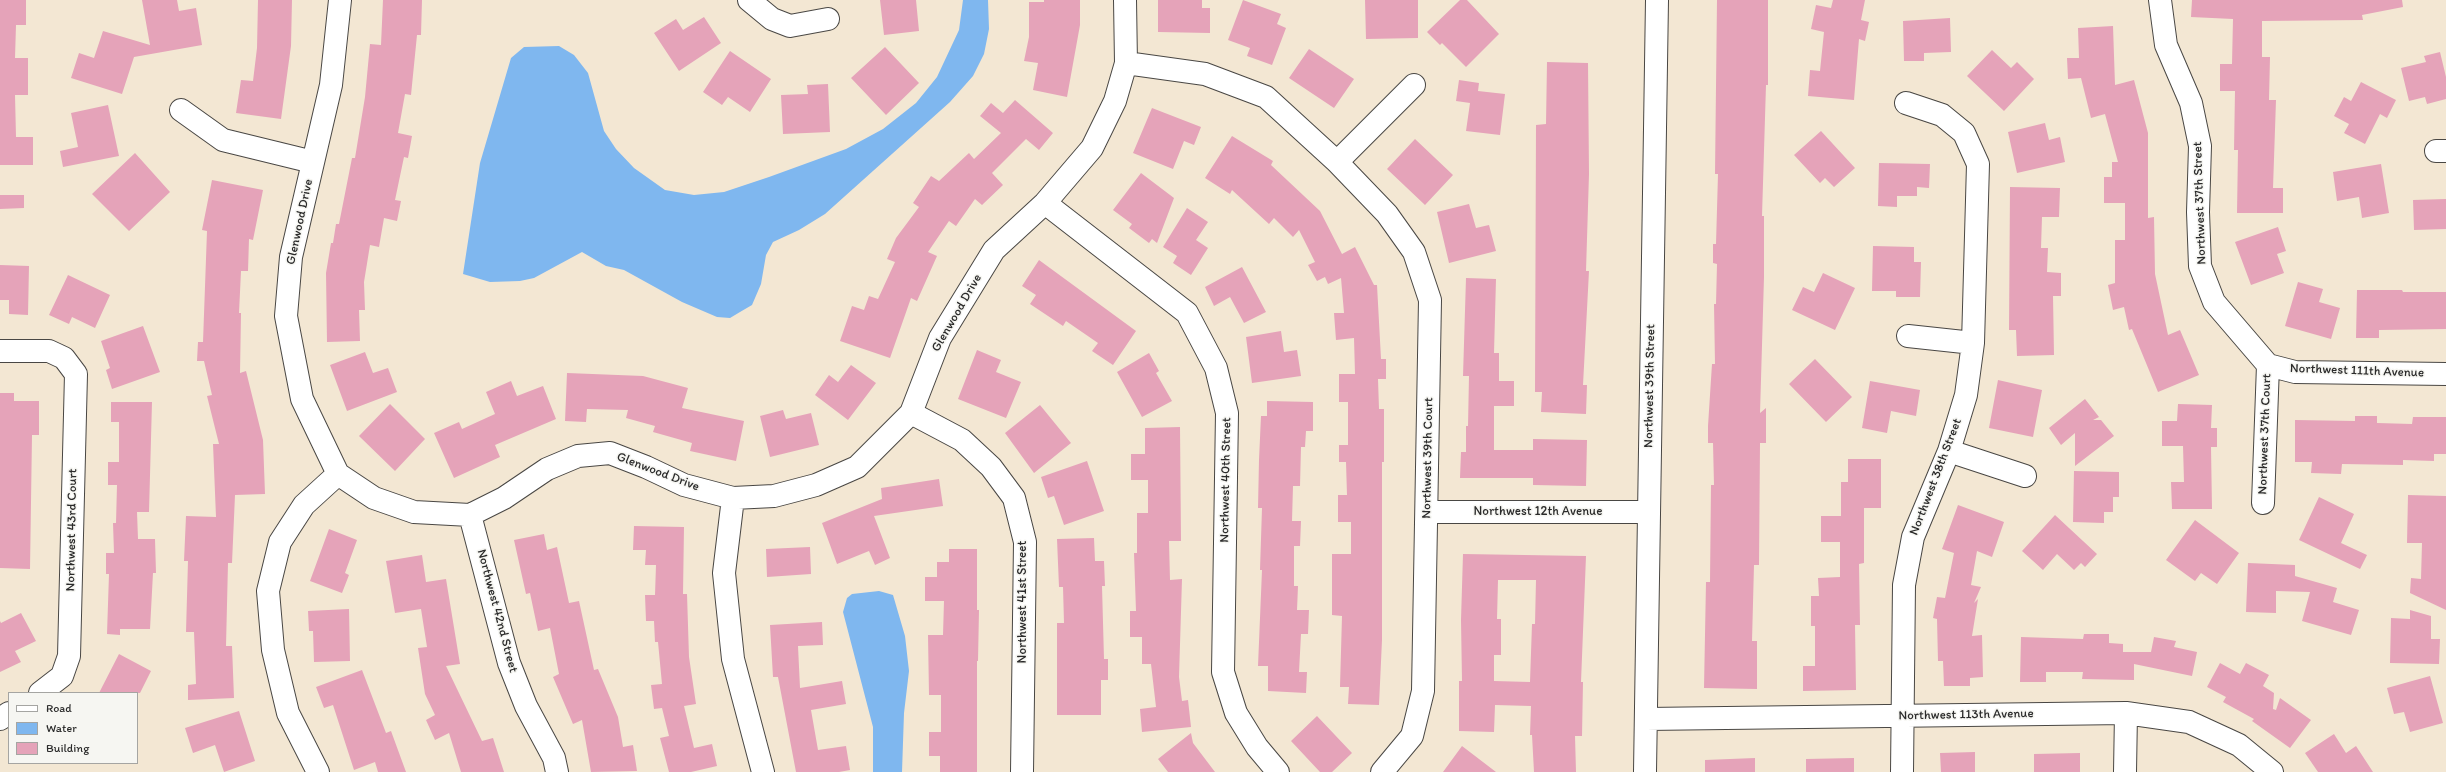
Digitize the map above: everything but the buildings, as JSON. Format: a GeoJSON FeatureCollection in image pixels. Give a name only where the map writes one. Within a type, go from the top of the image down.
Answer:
{"type":"FeatureCollection","features":[{"type":"Feature","properties":{"kind":"street","name":"Glenwood Drive"},"geometry":{"type":"LineString","coordinates":[[340,0],[331,85],[291,257],[286,316],[302,399],[338,474],[374,498],[414,512],[470,514],[504,498],[553,466],[578,456],[610,454],[646,467],[684,485],[733,498],[774,496],[816,485],[857,467],[911,413],[940,338],[994,250],[1046,203],[1092,148],[1115,101],[1126,63],[1125,0]]}},
{"type":"Feature","properties":{"kind":"street"},"geometry":{"type":"LineString","coordinates":[[749,0],[772,19],[790,26],[828,19]]}},
{"type":"Feature","properties":{"kind":"street","name":"Northwest 39th Street"},"geometry":{"type":"LineString","coordinates":[[1645,772],[1657,0]]}},
{"type":"Feature","properties":{"kind":"street","name":"Northwest 37th Street"},"geometry":{"type":"LineString","coordinates":[[2160,0],[2166,44],[2191,103],[2200,146],[2198,212],[2200,266],[2214,302],[2268,365]]}},
{"type":"Feature","properties":{"kind":"street","name":"Northwest 39th Court"},"geometry":{"type":"LineString","coordinates":[[1126,63],[1205,74],[1266,97],[1337,162],[1387,214],[1414,252],[1430,300],[1423,691],[1412,736],[1382,772]]}},
{"type":"Feature","properties":{"kind":"street"},"geometry":{"type":"LineString","coordinates":[[1337,162],[1414,85]]}},
{"type":"Feature","properties":{"kind":"street","name":"Northwest 38th Street"},"geometry":{"type":"LineString","coordinates":[[1902,772],[1904,715],[1904,584],[1913,537],[1949,451],[1966,395],[1973,343],[1978,164],[1964,133],[1942,114],[1906,103]]}},
{"type":"Feature","properties":{"kind":"street"},"geometry":{"type":"LineString","coordinates":[[181,110],[223,140],[313,162]]}},
{"type":"Feature","properties":{"kind":"street","name":"Northwest 40th Street"},"geometry":{"type":"LineString","coordinates":[[1046,203],[1187,314],[1216,368],[1227,413],[1223,672],[1236,713],[1256,747],[1278,772]]}},
{"type":"Feature","properties":{"kind":"street"},"geometry":{"type":"LineString","coordinates":[[1908,336],[1973,343]]}},
{"type":"Feature","properties":{"kind":"street","name":"Northwest 43rd Court"},"geometry":{"type":"LineString","coordinates":[[0,351],[49,351],[64,358],[76,374],[69,656],[62,676],[41,692]]}},
{"type":"Feature","properties":{"kind":"street","name":"Northwest 111th Avenue"},"geometry":{"type":"LineString","coordinates":[[2268,365],[2295,372],[2446,374]]}},
{"type":"Feature","properties":{"kind":"street","name":"Northwest 37th Court"},"geometry":{"type":"LineString","coordinates":[[2263,503],[2268,365]]}},
{"type":"Feature","properties":{"kind":"street","name":"Northwest 41st Street"},"geometry":{"type":"LineString","coordinates":[[911,413],[962,440],[992,467],[1014,498],[1025,542],[1022,772]]}},
{"type":"Feature","properties":{"kind":"street"},"geometry":{"type":"LineString","coordinates":[[1949,451],[2025,476]]}},
{"type":"Feature","properties":{"kind":"street"},"geometry":{"type":"LineString","coordinates":[[318,772],[288,713],[273,650],[268,591],[280,542],[304,505],[338,474]]}},
{"type":"Feature","properties":{"kind":"street"},"geometry":{"type":"LineString","coordinates":[[733,498],[724,573],[732,651],[763,772]]}},
{"type":"Feature","properties":{"kind":"street","name":"Northwest 12th Avenue"},"geometry":{"type":"LineString","coordinates":[[1427,512],[1648,512]]}},
{"type":"Feature","properties":{"kind":"street","name":"Northwest 42nd Street"},"geometry":{"type":"LineString","coordinates":[[470,514],[509,664],[526,706],[554,758],[557,772]]}},
{"type":"Feature","properties":{"kind":"street"},"geometry":{"type":"LineString","coordinates":[[2126,713],[2126,772]]}},
{"type":"Feature","properties":{"kind":"street","name":"Northwest 113th Avenue"},"geometry":{"type":"LineString","coordinates":[[1646,719],[2126,713],[2189,722],[2238,745],[2272,772]]}},
{"type":"Feature","properties":{"kind":"water"},"geometry":{"type":"Polygon","coordinates":[[[963,0],[988,0],[989,29],[984,54],[973,76],[950,102],[825,214],[799,230],[773,242],[766,255],[761,284],[752,305],[730,318],[717,317],[682,302],[624,270],[606,266],[582,252],[534,278],[520,281],[490,282],[463,274],[480,163],[511,58],[524,47],[559,46],[574,55],[588,73],[604,131],[616,149],[634,168],[665,190],[694,195],[724,192],[846,149],[883,129],[916,103],[937,77],[959,30],[963,0]]]}},
{"type":"Feature","properties":{"kind":"water"},"geometry":{"type":"Polygon","coordinates":[[[879,591],[893,595],[905,636],[909,671],[904,713],[902,772],[873,772],[873,727],[843,612],[847,598],[852,594],[879,591]]]}}]}
